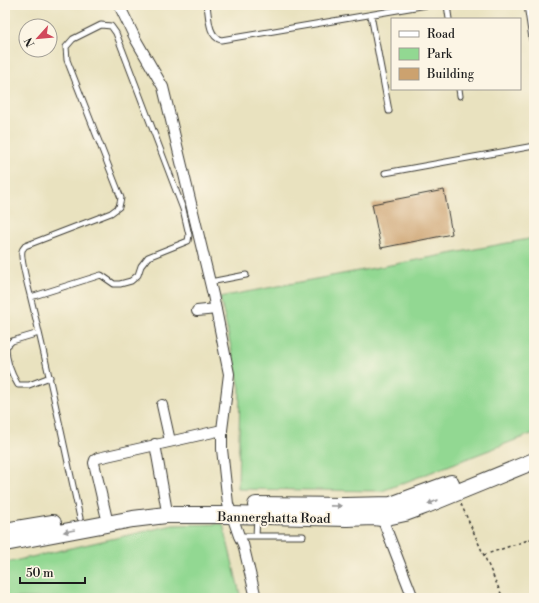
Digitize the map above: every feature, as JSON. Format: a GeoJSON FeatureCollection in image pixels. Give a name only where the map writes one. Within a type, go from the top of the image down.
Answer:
{"type":"FeatureCollection","features":[{"type":"Feature","properties":{"kind":"main road","name":"Bannerghatta Road"},"geometry":{"type":"LineString","coordinates":[[5,531],[80,518],[166,515],[230,510],[391,505],[432,491],[534,451]]}},
{"type":"Feature","properties":{"kind":"main road","name":"Bannerghatta Road"},"geometry":{"type":"LineString","coordinates":[[5,543],[111,517],[166,506],[230,510],[258,516],[382,518],[405,513],[534,461]]}},
{"type":"Feature","properties":{"kind":"street"},"geometry":{"type":"LineString","coordinates":[[119,5],[136,40],[163,87],[210,282],[229,374],[222,430],[222,449],[230,510],[243,544],[256,598]]}},
{"type":"Feature","properties":{"kind":"street"},"geometry":{"type":"LineString","coordinates":[[197,311],[216,308]]}},
{"type":"Feature","properties":{"kind":"street"},"geometry":{"type":"LineString","coordinates":[[162,405],[170,441]]}},
{"type":"Feature","properties":{"kind":"street"},"geometry":{"type":"LineString","coordinates":[[111,517],[94,464],[95,460],[155,444],[222,430]]}},
{"type":"Feature","properties":{"kind":"street"},"geometry":{"type":"LineString","coordinates":[[155,444],[166,506]]}},
{"type":"Feature","properties":{"kind":"street"},"geometry":{"type":"LineString","coordinates":[[382,518],[414,598]]}},
{"type":"Feature","properties":{"kind":"street"},"geometry":{"type":"LineString","coordinates":[[239,536],[238,546],[249,598]]}},
{"type":"Feature","properties":{"kind":"lane"},"geometry":{"type":"LineString","coordinates":[[207,5],[212,34],[216,39],[221,40],[427,5]]}},
{"type":"Feature","properties":{"kind":"lane"},"geometry":{"type":"LineString","coordinates":[[448,5],[449,18]]}},
{"type":"Feature","properties":{"kind":"lane"},"geometry":{"type":"LineString","coordinates":[[527,5],[534,52]]}},
{"type":"Feature","properties":{"kind":"lane"},"geometry":{"type":"LineString","coordinates":[[371,15],[388,111]]}},
{"type":"Feature","properties":{"kind":"lane"},"geometry":{"type":"LineString","coordinates":[[31,297],[101,275],[114,284],[131,281],[138,275],[141,266],[148,257],[188,241],[189,235],[183,209],[116,33],[111,26],[101,25],[74,39],[66,47],[67,60],[121,198],[119,207],[111,213],[25,246],[21,252],[22,261],[50,376],[80,518]]}},
{"type":"Feature","properties":{"kind":"lane"},"geometry":{"type":"LineString","coordinates":[[459,90],[460,96]]}},
{"type":"Feature","properties":{"kind":"lane"},"geometry":{"type":"LineString","coordinates":[[385,174],[534,146]]}},
{"type":"Feature","properties":{"kind":"lane"},"geometry":{"type":"LineString","coordinates":[[210,282],[246,275]]}},
{"type":"Feature","properties":{"kind":"lane"},"geometry":{"type":"LineString","coordinates":[[39,332],[12,341],[6,346],[6,357],[10,373],[18,385],[29,385],[50,376]]}},
{"type":"Feature","properties":{"kind":"lane"},"geometry":{"type":"LineString","coordinates":[[256,536],[258,516]]}},
{"type":"Feature","properties":{"kind":"lane"},"geometry":{"type":"LineString","coordinates":[[239,536],[303,536]]}},
{"type":"Feature","properties":{"kind":"path"},"geometry":{"type":"LineString","coordinates":[[456,493],[503,598]]}},
{"type":"Feature","properties":{"kind":"path"},"geometry":{"type":"LineString","coordinates":[[484,554],[534,538]]}},
{"type":"Feature","properties":{"kind":"green space"},"geometry":{"type":"Polygon","coordinates":[[[534,238],[534,433],[382,491],[238,489],[240,388],[220,297],[534,238]]]}},
{"type":"Feature","properties":{"kind":"green space"},"geometry":{"type":"Polygon","coordinates":[[[223,524],[241,598],[5,598],[5,563],[173,525],[223,524]]]}},
{"type":"Feature","properties":{"kind":"building"},"geometry":{"type":"Polygon","coordinates":[[[444,190],[452,234],[381,248],[372,204],[444,190]]]}}]}
